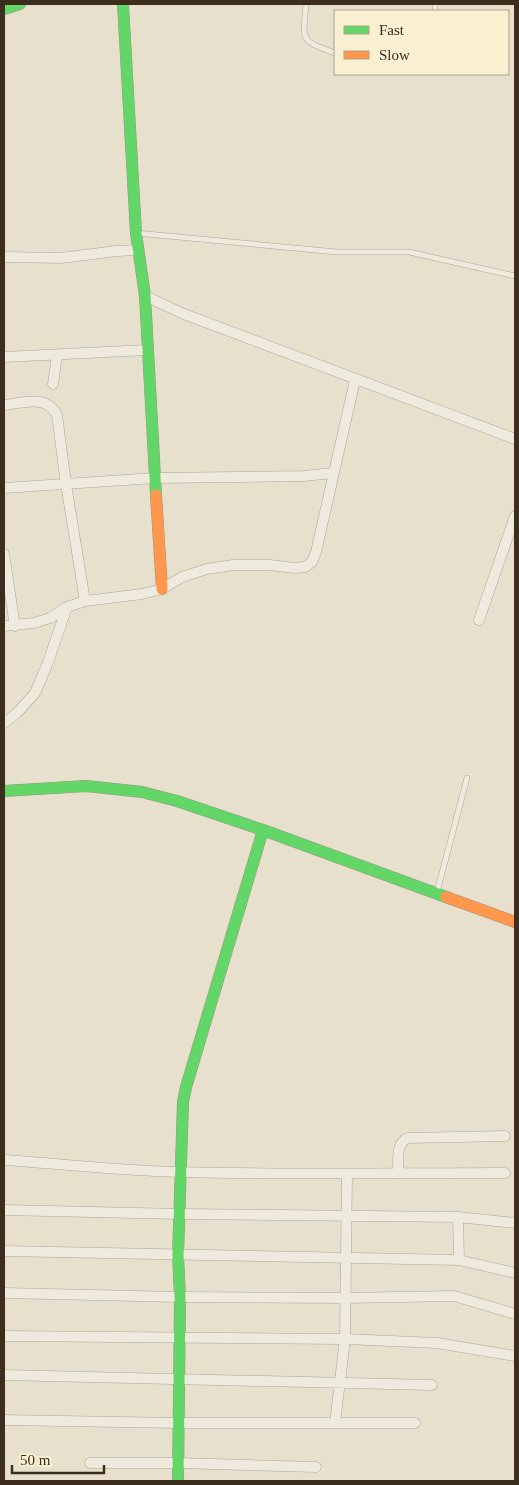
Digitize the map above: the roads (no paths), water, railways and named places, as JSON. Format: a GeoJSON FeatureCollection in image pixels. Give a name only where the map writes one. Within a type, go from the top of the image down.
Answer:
{"type":"FeatureCollection","features":[{"type":"Feature","properties":{"kind":"street"},"geometry":{"type":"LineString","coordinates":[[4,9],[20,4]]}},
{"type":"Feature","properties":{"kind":"street"},"geometry":{"type":"LineString","coordinates":[[124,4],[136,233],[145,296],[162,589]]}},
{"type":"Feature","properties":{"kind":"street"},"geometry":{"type":"LineString","coordinates":[[4,257],[61,258],[138,250]]}},
{"type":"Feature","properties":{"kind":"street"},"geometry":{"type":"LineString","coordinates":[[145,296],[184,314],[515,439]]}},
{"type":"Feature","properties":{"kind":"street"},"geometry":{"type":"LineString","coordinates":[[4,357],[147,350]]}},
{"type":"Feature","properties":{"kind":"street"},"geometry":{"type":"LineString","coordinates":[[53,384],[57,355]]}},
{"type":"Feature","properties":{"kind":"street"},"geometry":{"type":"LineString","coordinates":[[4,626],[34,624],[50,618],[67,607],[85,601],[142,594],[162,589],[182,577],[207,569],[234,565],[270,565],[295,568],[312,562],[316,552],[332,473],[355,380]]}},
{"type":"Feature","properties":{"kind":"street"},"geometry":{"type":"LineString","coordinates":[[4,405],[40,401],[53,406],[57,415],[85,601]]}},
{"type":"Feature","properties":{"kind":"street"},"geometry":{"type":"LineString","coordinates":[[4,488],[155,478],[304,476],[332,473]]}},
{"type":"Feature","properties":{"kind":"street"},"geometry":{"type":"LineString","coordinates":[[479,620],[515,516]]}},
{"type":"Feature","properties":{"kind":"street"},"geometry":{"type":"LineString","coordinates":[[4,554],[15,626]]}},
{"type":"Feature","properties":{"kind":"street"},"geometry":{"type":"LineString","coordinates":[[4,723],[17,713],[35,694],[67,607]]}},
{"type":"Feature","properties":{"kind":"street"},"geometry":{"type":"LineString","coordinates":[[4,791],[86,786],[142,792],[177,801],[264,830],[515,922]]}},
{"type":"Feature","properties":{"kind":"street"},"geometry":{"type":"LineString","coordinates":[[178,1481],[180,1297],[178,1255],[181,1124],[186,1087],[264,830]]}},
{"type":"Feature","properties":{"kind":"street"},"geometry":{"type":"LineString","coordinates":[[398,1173],[399,1147],[404,1139],[505,1136]]}},
{"type":"Feature","properties":{"kind":"street"},"geometry":{"type":"LineString","coordinates":[[4,1160],[180,1172],[347,1175],[505,1173]]}},
{"type":"Feature","properties":{"kind":"street"},"geometry":{"type":"LineString","coordinates":[[335,1423],[345,1339],[347,1175]]}},
{"type":"Feature","properties":{"kind":"street"},"geometry":{"type":"LineString","coordinates":[[4,1210],[458,1217],[515,1223]]}},
{"type":"Feature","properties":{"kind":"street"},"geometry":{"type":"LineString","coordinates":[[458,1217],[459,1260]]}},
{"type":"Feature","properties":{"kind":"street"},"geometry":{"type":"LineString","coordinates":[[4,1251],[459,1260],[515,1273]]}},
{"type":"Feature","properties":{"kind":"street"},"geometry":{"type":"LineString","coordinates":[[4,1292],[180,1297],[345,1298],[454,1296],[515,1314]]}},
{"type":"Feature","properties":{"kind":"street"},"geometry":{"type":"LineString","coordinates":[[4,1336],[345,1339],[437,1343],[515,1356]]}},
{"type":"Feature","properties":{"kind":"street"},"geometry":{"type":"LineString","coordinates":[[4,1375],[432,1385]]}},
{"type":"Feature","properties":{"kind":"street"},"geometry":{"type":"LineString","coordinates":[[4,1420],[178,1424],[415,1423]]}},
{"type":"Feature","properties":{"kind":"street"},"geometry":{"type":"LineString","coordinates":[[90,1463],[178,1463],[316,1467]]}},
{"type":"Feature","properties":{"kind":"lane"},"geometry":{"type":"LineString","coordinates":[[306,4],[304,33],[306,39],[310,44],[334,53]]}},
{"type":"Feature","properties":{"kind":"lane"},"geometry":{"type":"LineString","coordinates":[[136,233],[338,252],[409,252],[515,276]]}},
{"type":"Feature","properties":{"kind":"lane"},"geometry":{"type":"LineString","coordinates":[[437,892],[467,778]]}}]}
